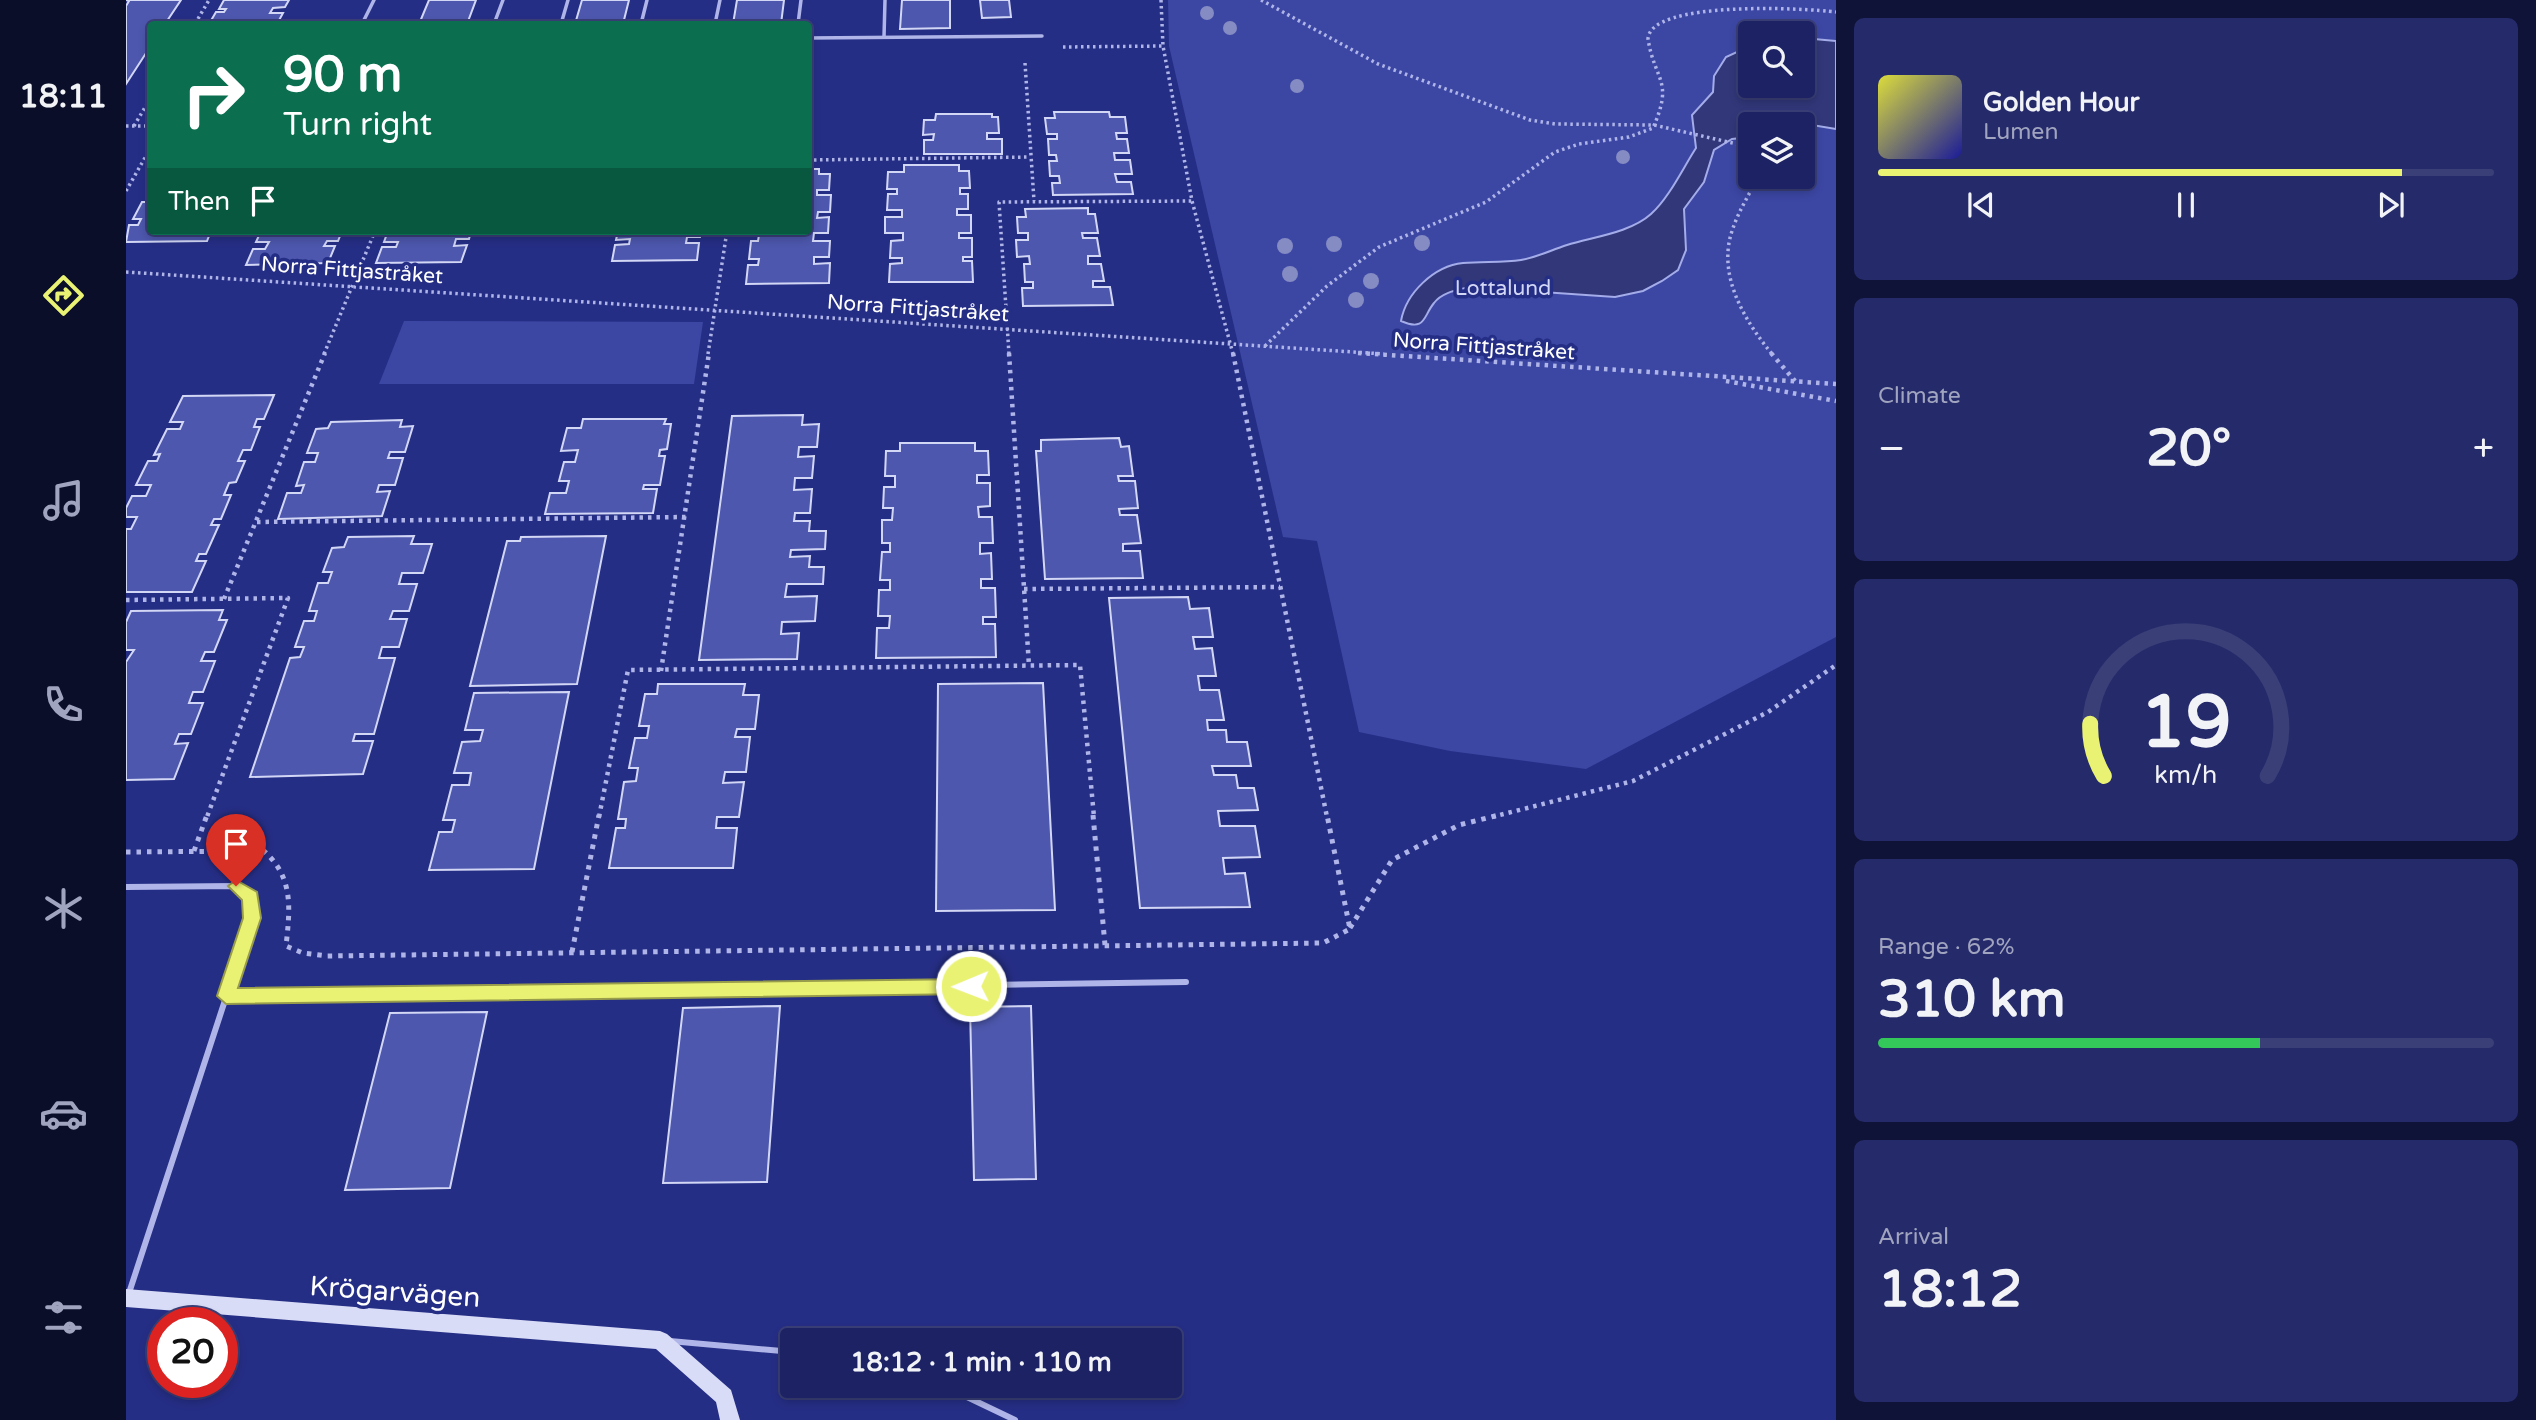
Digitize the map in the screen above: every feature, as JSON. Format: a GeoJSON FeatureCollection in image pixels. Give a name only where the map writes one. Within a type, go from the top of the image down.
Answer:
{"type":"FeatureCollection","features":[{"type":"Feature","properties":{"kind":"street","name":"Krögarvägen"},"geometry":{"type":"LineString","coordinates":[[127,1298],[660,1340]]}},
{"type":"Feature","properties":{"kind":"street"},"geometry":{"type":"LineString","coordinates":[[660,1340],[723,1397],[730,1420]]}},
{"type":"Feature","properties":{"kind":"lane"},"geometry":{"type":"LineString","coordinates":[[364,21],[374,0]]}},
{"type":"Feature","properties":{"kind":"lane"},"geometry":{"type":"LineString","coordinates":[[495,21],[503,0]]}},
{"type":"Feature","properties":{"kind":"lane"},"geometry":{"type":"LineString","coordinates":[[562,21],[568,0]]}},
{"type":"Feature","properties":{"kind":"lane"},"geometry":{"type":"LineString","coordinates":[[642,21],[647,0]]}},
{"type":"Feature","properties":{"kind":"lane"},"geometry":{"type":"LineString","coordinates":[[716,21],[720,0]]}},
{"type":"Feature","properties":{"kind":"lane"},"geometry":{"type":"LineString","coordinates":[[798,21],[801,0]]}},
{"type":"Feature","properties":{"kind":"lane"},"geometry":{"type":"LineString","coordinates":[[884,37],[885,0]]}},
{"type":"Feature","properties":{"kind":"lane"},"geometry":{"type":"LineString","coordinates":[[812,38],[1042,36]]}},
{"type":"Feature","properties":{"kind":"lane"},"geometry":{"type":"LineString","coordinates":[[126,887],[236,886],[250,897],[252,918],[127,1298]]}},
{"type":"Feature","properties":{"kind":"lane"},"geometry":{"type":"LineString","coordinates":[[226,996],[1186,982]]}},
{"type":"Feature","properties":{"kind":"lane"},"geometry":{"type":"LineString","coordinates":[[660,1340],[780,1351]]}},
{"type":"Feature","properties":{"kind":"lane"},"geometry":{"type":"LineString","coordinates":[[969,1398],[1015,1420]]}},
{"type":"Feature","properties":{"kind":"path"},"geometry":{"type":"LineString","coordinates":[[197,21],[209,0]]}},
{"type":"Feature","properties":{"kind":"path"},"geometry":{"type":"LineString","coordinates":[[1161,0],[1163,46],[1192,201],[1231,345],[1350,929]]}},
{"type":"Feature","properties":{"kind":"path"},"geometry":{"type":"LineString","coordinates":[[1261,0],[1378,64],[1530,120],[1555,124],[1654,125],[1738,144]]}},
{"type":"Feature","properties":{"kind":"path"},"geometry":{"type":"LineString","coordinates":[[1723,3],[1836,12]]}},
{"type":"Feature","properties":{"kind":"path"},"geometry":{"type":"LineString","coordinates":[[1264,347],[1302,310],[1373,251],[1396,238],[1479,205],[1555,152],[1587,142],[1642,135],[1654,125],[1664,88],[1648,44],[1648,29],[1657,18]]}},
{"type":"Feature","properties":{"kind":"path"},"geometry":{"type":"LineString","coordinates":[[1025,61],[1034,201]]}},
{"type":"Feature","properties":{"kind":"path"},"geometry":{"type":"LineString","coordinates":[[134,126],[147,104]]}},
{"type":"Feature","properties":{"kind":"path"},"geometry":{"type":"LineString","coordinates":[[126,126],[147,126]]}},
{"type":"Feature","properties":{"kind":"path"},"geometry":{"type":"LineString","coordinates":[[126,191],[147,154]]}},
{"type":"Feature","properties":{"kind":"path"},"geometry":{"type":"LineString","coordinates":[[812,160],[1030,157]]}},
{"type":"Feature","properties":{"kind":"path"},"geometry":{"type":"LineString","coordinates":[[1752,189],[1729,238],[1727,258],[1731,285],[1751,326],[1796,382]]}},
{"type":"Feature","properties":{"kind":"path"},"geometry":{"type":"LineString","coordinates":[[1029,666],[999,202],[1192,201]]}},
{"type":"Feature","properties":{"kind":"path"},"geometry":{"type":"LineString","coordinates":[[223,600],[373,235]]}},
{"type":"Feature","properties":{"kind":"path"},"geometry":{"type":"LineString","coordinates":[[661,671],[726,235]]}},
{"type":"Feature","properties":{"kind":"path","name":"Norra Fittjastråket"},"geometry":{"type":"LineString","coordinates":[[126,272],[1708,378]]}},
{"type":"Feature","properties":{"kind":"path"},"geometry":{"type":"LineString","coordinates":[[1708,378],[1836,384]]}},
{"type":"Feature","properties":{"kind":"path"},"geometry":{"type":"LineString","coordinates":[[1708,378],[1836,401]]}},
{"type":"Feature","properties":{"kind":"path"},"geometry":{"type":"LineString","coordinates":[[257,522],[686,517]]}},
{"type":"Feature","properties":{"kind":"path"},"geometry":{"type":"LineString","coordinates":[[1024,589],[1280,587]]}},
{"type":"Feature","properties":{"kind":"path"},"geometry":{"type":"LineString","coordinates":[[126,600],[288,598],[194,851]]}},
{"type":"Feature","properties":{"kind":"path"},"geometry":{"type":"LineString","coordinates":[[126,852],[264,851],[278,861],[287,879],[289,913],[286,946],[303,953],[327,956],[1323,943],[1350,929],[1392,860],[1459,825],[1633,781],[1768,712],[1836,664]]}},
{"type":"Feature","properties":{"kind":"path"},"geometry":{"type":"LineString","coordinates":[[572,953],[628,670],[1080,665],[1105,944]]}},
{"type":"Feature","properties":{"kind":"green space","name":"Lottalund"},"geometry":{"type":"Polygon","coordinates":[[[1168,0],[1836,0],[1836,637],[1586,769],[1450,751],[1359,732],[1317,541],[1283,537],[1169,46],[1168,0]]]}},
{"type":"Feature","properties":{"kind":"green space"},"geometry":{"type":"Polygon","coordinates":[[[404,321],[703,322],[694,384],[379,384],[404,321]]]}},
{"type":"Feature","properties":{"kind":"shaded area"},"geometry":{"type":"Polygon","coordinates":[[[1815,39],[1836,41],[1836,129],[1815,126],[1815,112],[1738,112],[1738,138],[1714,150],[1704,182],[1684,209],[1686,250],[1678,270],[1643,291],[1615,297],[1470,287],[1441,296],[1420,324],[1401,321],[1415,291],[1442,269],[1463,263],[1527,259],[1622,230],[1651,214],[1664,200],[1696,148],[1692,115],[1713,92],[1714,76],[1726,57],[1738,52],[1738,98],[1815,98],[1815,39]]]}},
{"type":"Feature","properties":{"kind":"building"},"geometry":{"type":"Polygon","coordinates":[[[126,0],[181,0],[167,21],[147,21],[147,52],[126,84],[126,6],[129,1],[126,0]]]}},
{"type":"Feature","properties":{"kind":"building"},"geometry":{"type":"Polygon","coordinates":[[[224,0],[289,0],[285,7],[273,8],[270,13],[283,13],[279,21],[211,21],[216,12],[224,12],[226,9],[219,9],[224,0]]]}},
{"type":"Feature","properties":{"kind":"building"},"geometry":{"type":"Polygon","coordinates":[[[429,0],[476,0],[468,21],[420,21],[429,0]]]}},
{"type":"Feature","properties":{"kind":"building"},"geometry":{"type":"Polygon","coordinates":[[[582,0],[629,0],[624,21],[576,21],[582,0]]]}},
{"type":"Feature","properties":{"kind":"building"},"geometry":{"type":"Polygon","coordinates":[[[737,0],[784,0],[781,21],[734,21],[737,0]]]}},
{"type":"Feature","properties":{"kind":"building"},"geometry":{"type":"Polygon","coordinates":[[[902,0],[950,0],[950,28],[900,29],[902,0]]]}},
{"type":"Feature","properties":{"kind":"building"},"geometry":{"type":"Polygon","coordinates":[[[980,0],[1009,0],[1011,17],[982,18],[980,0]]]}},
{"type":"Feature","properties":{"kind":"building"},"geometry":{"type":"Polygon","coordinates":[[[1054,112],[1109,112],[1110,117],[1125,117],[1127,133],[1116,133],[1117,139],[1127,139],[1129,153],[1114,153],[1115,160],[1130,160],[1132,174],[1115,174],[1117,182],[1131,182],[1133,194],[1053,195],[1052,183],[1060,183],[1059,176],[1050,176],[1049,161],[1057,161],[1056,155],[1049,155],[1048,139],[1057,139],[1057,134],[1047,134],[1045,118],[1055,118],[1054,112]]]}},
{"type":"Feature","properties":{"kind":"building"},"geometry":{"type":"Polygon","coordinates":[[[936,114],[992,114],[992,117],[998,117],[999,133],[987,133],[987,139],[1002,139],[1002,154],[924,154],[924,140],[933,140],[934,134],[923,135],[924,120],[935,120],[936,114]]]}},
{"type":"Feature","properties":{"kind":"building"},"geometry":{"type":"Polygon","coordinates":[[[904,165],[959,165],[959,171],[969,171],[970,188],[960,188],[960,194],[968,194],[968,209],[957,209],[957,215],[971,215],[971,233],[959,233],[959,238],[972,238],[972,257],[963,257],[963,261],[972,261],[973,282],[889,282],[890,264],[902,263],[902,258],[890,258],[891,241],[903,240],[903,233],[885,233],[885,217],[902,217],[902,210],[887,210],[888,194],[897,194],[897,189],[887,189],[888,172],[904,172],[904,165]]]}},
{"type":"Feature","properties":{"kind":"building"},"geometry":{"type":"Polygon","coordinates":[[[812,169],[819,169],[819,174],[830,174],[829,190],[817,190],[817,195],[831,195],[830,212],[818,212],[817,218],[829,217],[828,233],[814,233],[813,241],[830,241],[829,257],[814,257],[814,264],[830,263],[829,283],[746,284],[748,265],[758,265],[759,259],[749,259],[751,241],[758,241],[759,235],[812,235],[812,169]]]}},
{"type":"Feature","properties":{"kind":"building"},"geometry":{"type":"Polygon","coordinates":[[[142,202],[147,202],[147,235],[209,235],[207,241],[126,242],[129,225],[138,225],[141,219],[133,219],[142,202]]]}},
{"type":"Feature","properties":{"kind":"building"},"geometry":{"type":"Polygon","coordinates":[[[1088,208],[1088,214],[1095,214],[1098,233],[1082,233],[1083,238],[1097,238],[1100,256],[1088,256],[1088,264],[1101,264],[1104,281],[1093,281],[1093,287],[1110,287],[1113,305],[1023,306],[1022,288],[1033,288],[1033,282],[1025,282],[1024,264],[1030,264],[1029,256],[1017,257],[1016,240],[1028,240],[1028,233],[1018,233],[1017,217],[1026,217],[1025,209],[1088,208]]]}},
{"type":"Feature","properties":{"kind":"building"},"geometry":{"type":"Polygon","coordinates":[[[259,235],[340,235],[338,241],[327,241],[324,246],[335,246],[328,263],[246,265],[253,249],[265,249],[269,242],[256,242],[259,235]]]}},
{"type":"Feature","properties":{"kind":"building"},"geometry":{"type":"Polygon","coordinates":[[[387,235],[470,235],[469,239],[456,239],[454,246],[467,245],[461,262],[376,263],[382,247],[396,247],[398,242],[384,242],[387,235]]]}},
{"type":"Feature","properties":{"kind":"building"},"geometry":{"type":"Polygon","coordinates":[[[617,235],[700,235],[687,237],[686,243],[699,243],[697,260],[612,261],[615,245],[629,244],[630,239],[616,240],[617,235]]]}},
{"type":"Feature","properties":{"kind":"building"},"geometry":{"type":"Polygon","coordinates":[[[274,395],[264,419],[257,419],[254,427],[260,427],[251,450],[243,450],[238,461],[245,461],[236,482],[229,483],[224,495],[231,495],[221,519],[214,519],[211,525],[219,525],[206,554],[199,554],[196,561],[206,561],[192,592],[126,592],[126,529],[131,529],[137,517],[126,517],[126,508],[132,496],[146,496],[151,485],[136,485],[148,461],[157,461],[160,454],[154,455],[167,429],[180,429],[183,422],[170,422],[183,396],[274,395]]]}},
{"type":"Feature","properties":{"kind":"building"},"geometry":{"type":"Polygon","coordinates":[[[803,415],[802,425],[819,424],[817,447],[799,447],[798,457],[814,456],[812,478],[795,478],[794,490],[812,489],[810,513],[795,513],[794,521],[810,521],[809,531],[826,531],[825,549],[791,550],[790,557],[810,556],[809,567],[824,567],[823,584],[787,584],[785,597],[817,596],[815,621],[782,622],[781,634],[799,633],[797,659],[699,660],[732,416],[803,415]]]}},
{"type":"Feature","properties":{"kind":"building"},"geometry":{"type":"Polygon","coordinates":[[[583,419],[666,419],[664,424],[671,424],[667,449],[660,450],[659,456],[665,456],[660,485],[644,485],[643,489],[657,489],[653,513],[545,514],[550,493],[566,493],[569,481],[559,481],[564,462],[575,462],[578,450],[561,451],[567,428],[581,428],[583,419]]]}},
{"type":"Feature","properties":{"kind":"building"},"geometry":{"type":"Polygon","coordinates":[[[402,420],[400,427],[413,426],[405,452],[390,452],[388,458],[403,458],[395,485],[379,485],[377,492],[390,491],[382,516],[278,519],[287,493],[301,493],[304,485],[296,486],[304,462],[315,462],[318,453],[307,453],[316,429],[328,428],[331,422],[402,420]]]}},
{"type":"Feature","properties":{"kind":"building"},"geometry":{"type":"Polygon","coordinates":[[[1119,438],[1121,447],[1129,446],[1133,476],[1118,476],[1119,481],[1135,481],[1138,508],[1119,509],[1120,515],[1137,515],[1141,543],[1123,544],[1123,551],[1140,551],[1143,578],[1045,579],[1036,451],[1041,451],[1041,440],[1119,438]]]}},
{"type":"Feature","properties":{"kind":"building"},"geometry":{"type":"Polygon","coordinates":[[[900,443],[975,443],[975,451],[988,451],[989,475],[977,475],[977,483],[990,483],[990,506],[978,507],[979,517],[992,517],[993,543],[980,543],[980,554],[991,553],[992,579],[981,579],[981,588],[995,588],[996,617],[983,617],[983,624],[995,624],[996,657],[876,658],[877,628],[889,628],[890,616],[878,616],[879,590],[890,590],[890,580],[880,580],[882,552],[890,552],[890,543],[882,543],[882,520],[892,520],[893,508],[883,508],[884,487],[895,487],[895,476],[885,476],[886,451],[900,451],[900,443]]]}},
{"type":"Feature","properties":{"kind":"building"},"geometry":{"type":"Polygon","coordinates":[[[414,536],[411,544],[432,544],[423,573],[402,573],[399,584],[417,584],[409,611],[393,611],[390,619],[407,619],[399,647],[382,647],[379,658],[395,658],[374,734],[355,734],[353,741],[373,741],[363,774],[250,777],[290,658],[300,657],[304,647],[295,647],[304,621],[314,621],[317,611],[309,611],[318,583],[328,583],[332,572],[323,572],[332,548],[344,547],[348,537],[414,536]]]}},
{"type":"Feature","properties":{"kind":"building"},"geometry":{"type":"Polygon","coordinates":[[[606,536],[577,684],[470,686],[507,541],[520,541],[521,537],[606,536]]]}},
{"type":"Feature","properties":{"kind":"building"},"geometry":{"type":"Polygon","coordinates":[[[1188,597],[1190,609],[1209,608],[1213,637],[1193,637],[1195,649],[1212,648],[1216,676],[1198,676],[1200,690],[1219,690],[1224,720],[1207,720],[1208,730],[1226,730],[1227,742],[1247,742],[1251,766],[1212,766],[1214,775],[1236,775],[1238,788],[1254,788],[1258,810],[1218,811],[1220,826],[1255,826],[1260,857],[1223,858],[1225,874],[1245,873],[1250,907],[1140,908],[1109,598],[1188,597]]]}},
{"type":"Feature","properties":{"kind":"building"},"geometry":{"type":"Polygon","coordinates":[[[223,610],[219,620],[227,620],[214,652],[205,652],[201,661],[215,661],[203,692],[193,692],[189,703],[203,703],[191,734],[179,734],[175,744],[188,743],[174,779],[126,780],[126,662],[134,650],[126,650],[126,622],[131,611],[223,610]]]}},
{"type":"Feature","properties":{"kind":"building"},"geometry":{"type":"Polygon","coordinates":[[[1043,683],[1055,910],[936,911],[938,684],[1043,683]]]}},
{"type":"Feature","properties":{"kind":"building"},"geometry":{"type":"Polygon","coordinates":[[[658,684],[745,684],[743,695],[759,695],[755,729],[737,729],[735,737],[750,737],[746,772],[725,772],[723,783],[744,782],[739,817],[717,817],[716,828],[737,828],[733,868],[609,868],[616,828],[625,828],[626,819],[618,819],[624,782],[636,781],[638,768],[629,768],[635,738],[647,738],[649,726],[639,726],[645,694],[657,694],[658,684]]]}},
{"type":"Feature","properties":{"kind":"building"},"geometry":{"type":"Polygon","coordinates":[[[569,692],[534,869],[429,870],[439,832],[452,832],[455,820],[443,820],[452,785],[469,785],[471,773],[454,773],[462,742],[480,741],[483,730],[465,730],[474,693],[569,692]]]}},
{"type":"Feature","properties":{"kind":"building"},"geometry":{"type":"Polygon","coordinates":[[[780,1006],[767,1182],[663,1183],[683,1008],[780,1006]]]}},
{"type":"Feature","properties":{"kind":"building"},"geometry":{"type":"Polygon","coordinates":[[[1031,1006],[1036,1179],[974,1180],[970,1007],[1031,1006]]]}},
{"type":"Feature","properties":{"kind":"building"},"geometry":{"type":"Polygon","coordinates":[[[487,1012],[450,1188],[345,1190],[390,1013],[487,1012]]]}},
{"type":"Feature","properties":{"kind":"route"},"geometry":{"type":"LineString","coordinates":[[236,886],[250,897],[252,918],[226,996],[971,986]]}}]}
